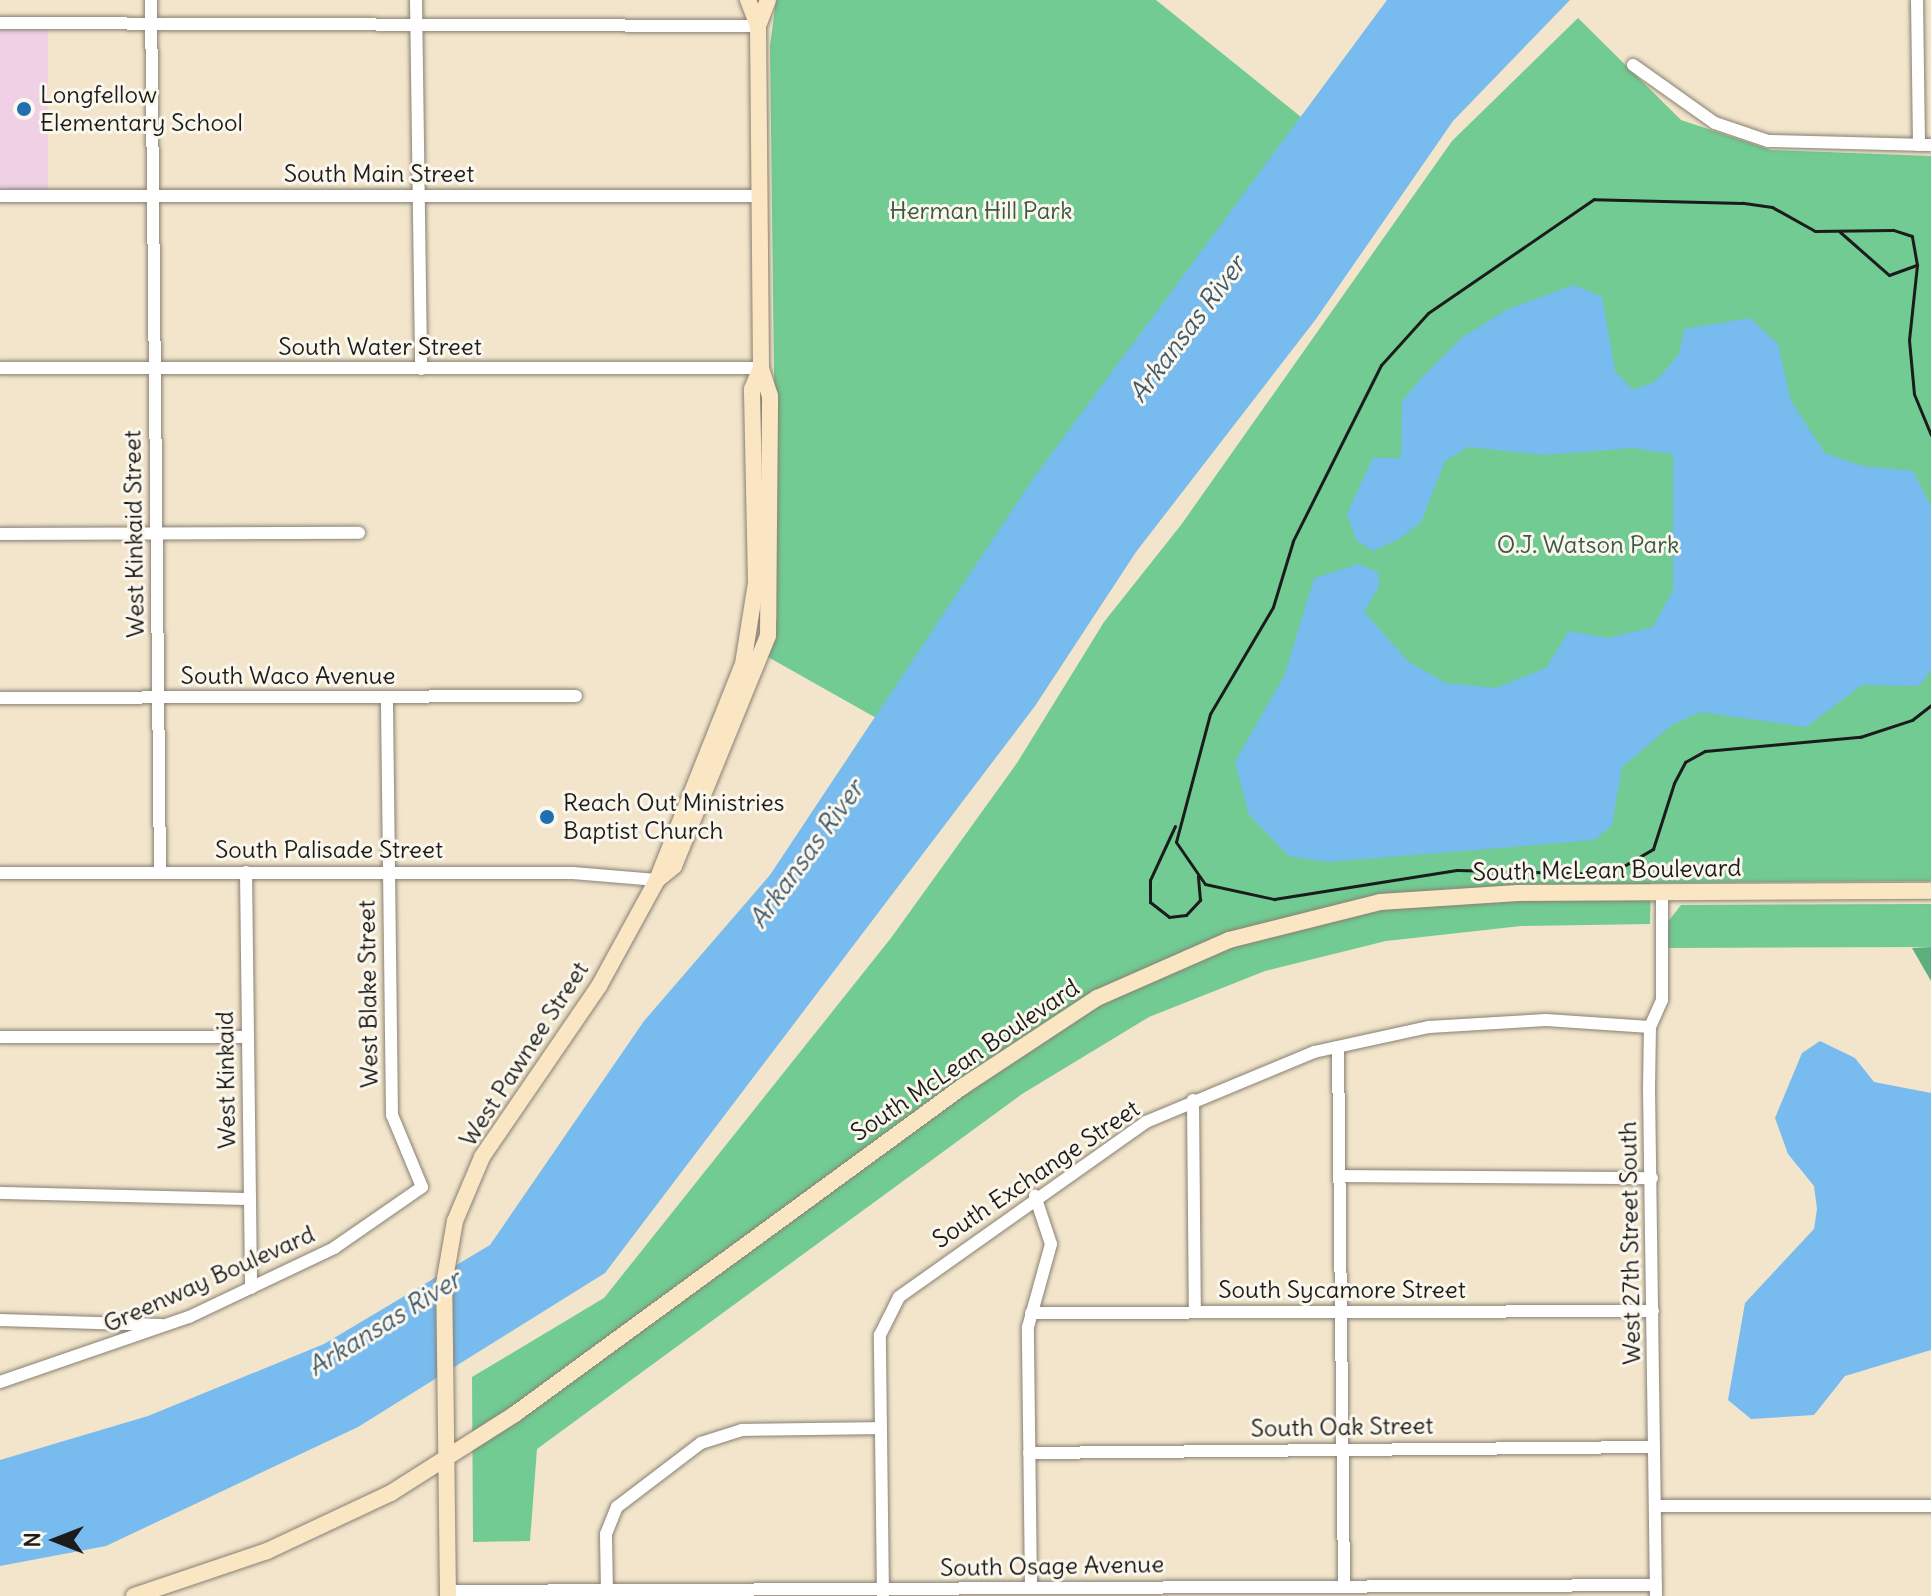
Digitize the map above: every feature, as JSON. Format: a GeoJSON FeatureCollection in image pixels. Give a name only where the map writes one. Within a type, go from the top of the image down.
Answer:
{"type":"FeatureCollection","features":[{"type":"Feature","properties":{"kind":"main road"},"geometry":{"type":"LineString","coordinates":[[748,0],[758,26]]}},
{"type":"Feature","properties":{"kind":"main road"},"geometry":{"type":"LineString","coordinates":[[758,26],[768,0]]}},
{"type":"Feature","properties":{"kind":"main road","name":"West Pawnee Street"},"geometry":{"type":"LineString","coordinates":[[448,1593],[444,1284],[455,1221],[482,1157],[599,986],[657,880],[674,866],[768,636],[770,396],[761,368],[758,26]]}},
{"type":"Feature","properties":{"kind":"main road","name":"South McLean Boulevard"},"geometry":{"type":"LineString","coordinates":[[134,1596],[267,1551],[446,1458],[1097,998],[1229,940],[1380,902],[1662,892],[1931,891]]}},
{"type":"Feature","properties":{"kind":"street","name":"West Kinkaid Street"},"geometry":{"type":"LineString","coordinates":[[151,0],[160,872]]}},
{"type":"Feature","properties":{"kind":"street"},"geometry":{"type":"LineString","coordinates":[[416,0],[421,369]]}},
{"type":"Feature","properties":{"kind":"street"},"geometry":{"type":"LineString","coordinates":[[1633,65],[1715,123],[1768,141],[1925,145],[1917,0]]}},
{"type":"Feature","properties":{"kind":"street"},"geometry":{"type":"LineString","coordinates":[[0,23],[758,26]]}},
{"type":"Feature","properties":{"kind":"street","name":"South Main Street"},"geometry":{"type":"LineString","coordinates":[[0,196],[759,196]]}},
{"type":"Feature","properties":{"kind":"street","name":"South Water Street"},"geometry":{"type":"LineString","coordinates":[[0,368],[761,368]]}},
{"type":"Feature","properties":{"kind":"street"},"geometry":{"type":"LineString","coordinates":[[0,534],[359,533]]}},
{"type":"Feature","properties":{"kind":"street","name":"South Waco Avenue"},"geometry":{"type":"LineString","coordinates":[[0,698],[576,696]]}},
{"type":"Feature","properties":{"kind":"street","name":"West Blake Street"},"geometry":{"type":"LineString","coordinates":[[387,698],[392,1115],[422,1187]]}},
{"type":"Feature","properties":{"kind":"street","name":"West Kinkaid"},"geometry":{"type":"LineString","coordinates":[[246,872],[251,1288]]}},
{"type":"Feature","properties":{"kind":"street","name":"South Palisade Street"},"geometry":{"type":"LineString","coordinates":[[0,873],[388,872],[657,880]]}},
{"type":"Feature","properties":{"kind":"street","name":"West 27th Street South"},"geometry":{"type":"LineString","coordinates":[[1656,1590],[1650,1027],[1662,1000],[1662,892]]}},
{"type":"Feature","properties":{"kind":"street","name":"South Exchange Street"},"geometry":{"type":"LineString","coordinates":[[881,1428],[884,1319],[899,1297],[1035,1196],[1193,1100],[1338,1047],[1429,1027],[1546,1020],[1650,1027]]}},
{"type":"Feature","properties":{"kind":"street"},"geometry":{"type":"LineString","coordinates":[[0,1037],[248,1037]]}},
{"type":"Feature","properties":{"kind":"street"},"geometry":{"type":"LineString","coordinates":[[1338,1047],[1344,1587]]}},
{"type":"Feature","properties":{"kind":"street"},"geometry":{"type":"LineString","coordinates":[[1193,1100],[1195,1312]]}},
{"type":"Feature","properties":{"kind":"street"},"geometry":{"type":"LineString","coordinates":[[1339,1176],[1652,1178]]}},
{"type":"Feature","properties":{"kind":"street","name":"Greenway Boulevard"},"geometry":{"type":"LineString","coordinates":[[0,1382],[167,1325],[251,1288],[334,1248],[422,1187]]}},
{"type":"Feature","properties":{"kind":"street"},"geometry":{"type":"LineString","coordinates":[[0,1193],[250,1199]]}},
{"type":"Feature","properties":{"kind":"street"},"geometry":{"type":"LineString","coordinates":[[1031,1588],[1031,1313],[1051,1244],[1035,1196]]}},
{"type":"Feature","properties":{"kind":"street","name":"South Sycamore Street"},"geometry":{"type":"LineString","coordinates":[[1031,1313],[1653,1311]]}},
{"type":"Feature","properties":{"kind":"street"},"geometry":{"type":"LineString","coordinates":[[0,1320],[167,1325]]}},
{"type":"Feature","properties":{"kind":"street"},"geometry":{"type":"LineString","coordinates":[[607,1593],[606,1534],[617,1507],[701,1443],[742,1430],[881,1428],[883,1593]]}},
{"type":"Feature","properties":{"kind":"street","name":"South Oak Street"},"geometry":{"type":"LineString","coordinates":[[1029,1453],[1654,1447]]}},
{"type":"Feature","properties":{"kind":"street"},"geometry":{"type":"LineString","coordinates":[[1655,1506],[1931,1506]]}},
{"type":"Feature","properties":{"kind":"street","name":"South Osage Avenue"},"geometry":{"type":"LineString","coordinates":[[448,1593],[883,1593],[1031,1588],[1054,1592],[1280,1591],[1344,1587],[1656,1590]]}},
{"type":"Feature","properties":{"kind":"shaded area","name":"Longfellow Elementary School"},"geometry":{"type":"Polygon","coordinates":[[[0,28],[48,28],[48,190],[0,190],[0,28]]]}},
{"type":"Feature","properties":{"kind":"green space","name":"Herman Hill Park"},"geometry":{"type":"Polygon","coordinates":[[[776,0],[1156,0],[1301,117],[878,719],[768,657],[777,618],[770,46],[776,0]]]}},
{"type":"Feature","properties":{"kind":"green space","name":"O.J. Watson Park"},"geometry":{"type":"Polygon","coordinates":[[[1578,18],[1681,120],[1771,150],[1931,156],[1931,881],[1651,883],[1650,924],[1521,926],[1386,941],[1265,971],[1149,1017],[1022,1094],[537,1449],[530,1541],[473,1542],[472,1377],[604,1298],[891,938],[1017,763],[1104,622],[1181,525],[1452,141],[1578,18]]]}},
{"type":"Feature","properties":{"kind":"green space"},"geometry":{"type":"Polygon","coordinates":[[[1931,904],[1931,947],[1667,948],[1667,923],[1681,905],[1931,904]]]}},
{"type":"Feature","properties":{"kind":"green space"},"geometry":{"type":"Polygon","coordinates":[[[1931,947],[1931,981],[1912,948],[1931,947]]]}},
{"type":"Feature","properties":{"kind":"water","name":"Arkansas River"},"geometry":{"type":"Polygon","coordinates":[[[1387,0],[1570,0],[1453,121],[1316,319],[1136,552],[1035,706],[605,1273],[358,1427],[106,1546],[0,1566],[0,1460],[148,1416],[324,1344],[490,1245],[644,1021],[770,875],[1035,476],[1387,0]]]}},
{"type":"Feature","properties":{"kind":"water"},"geometry":{"type":"Polygon","coordinates":[[[1574,285],[1602,297],[1615,371],[1633,390],[1656,381],[1679,354],[1684,329],[1750,318],[1778,344],[1791,401],[1825,453],[1862,466],[1913,471],[1931,507],[1931,670],[1919,686],[1862,685],[1806,727],[1700,712],[1672,725],[1622,767],[1612,825],[1595,840],[1328,862],[1289,856],[1249,815],[1235,762],[1285,674],[1314,578],[1359,564],[1378,572],[1379,586],[1364,612],[1408,661],[1445,683],[1496,688],[1546,668],[1569,631],[1608,638],[1653,627],[1673,590],[1673,454],[1632,448],[1545,455],[1468,447],[1445,461],[1421,522],[1399,539],[1373,551],[1356,540],[1347,514],[1373,458],[1401,458],[1402,401],[1425,374],[1463,337],[1508,309],[1574,285]]]}},
{"type":"Feature","properties":{"kind":"water"},"geometry":{"type":"Polygon","coordinates":[[[1820,1041],[1855,1058],[1874,1082],[1931,1093],[1931,1350],[1845,1376],[1814,1415],[1751,1419],[1728,1400],[1745,1303],[1814,1229],[1817,1209],[1814,1186],[1788,1154],[1775,1118],[1802,1053],[1820,1041]]]}},
{"type":"Feature","properties":{"kind":"railway"},"geometry":{"type":"LineString","coordinates":[[1840,232],[1889,275],[1917,265],[1912,236],[1893,230],[1815,231],[1772,207],[1742,203],[1594,199],[1428,313],[1381,365],[1293,541],[1273,607],[1210,714],[1176,842],[1205,884],[1274,899],[1457,870],[1610,874],[1653,849],[1674,783],[1685,762],[1705,751],[1860,737],[1912,720],[1931,705]]}},
{"type":"Feature","properties":{"kind":"railway"},"geometry":{"type":"LineString","coordinates":[[1917,265],[1909,340],[1914,394],[1931,435]]}},
{"type":"Feature","properties":{"kind":"railway"},"geometry":{"type":"LineString","coordinates":[[1175,826],[1150,880],[1150,902],[1169,917],[1186,915],[1200,900],[1198,876]]}},
{"type":"Feature","properties":{"kind":"place","name":"Longfellow Elementary School"},"geometry":{"type":"Point","coordinates":[24,109]}},
{"type":"Feature","properties":{"kind":"place","name":"Reach Out Ministries Baptist Church"},"geometry":{"type":"Point","coordinates":[547,817]}}]}
